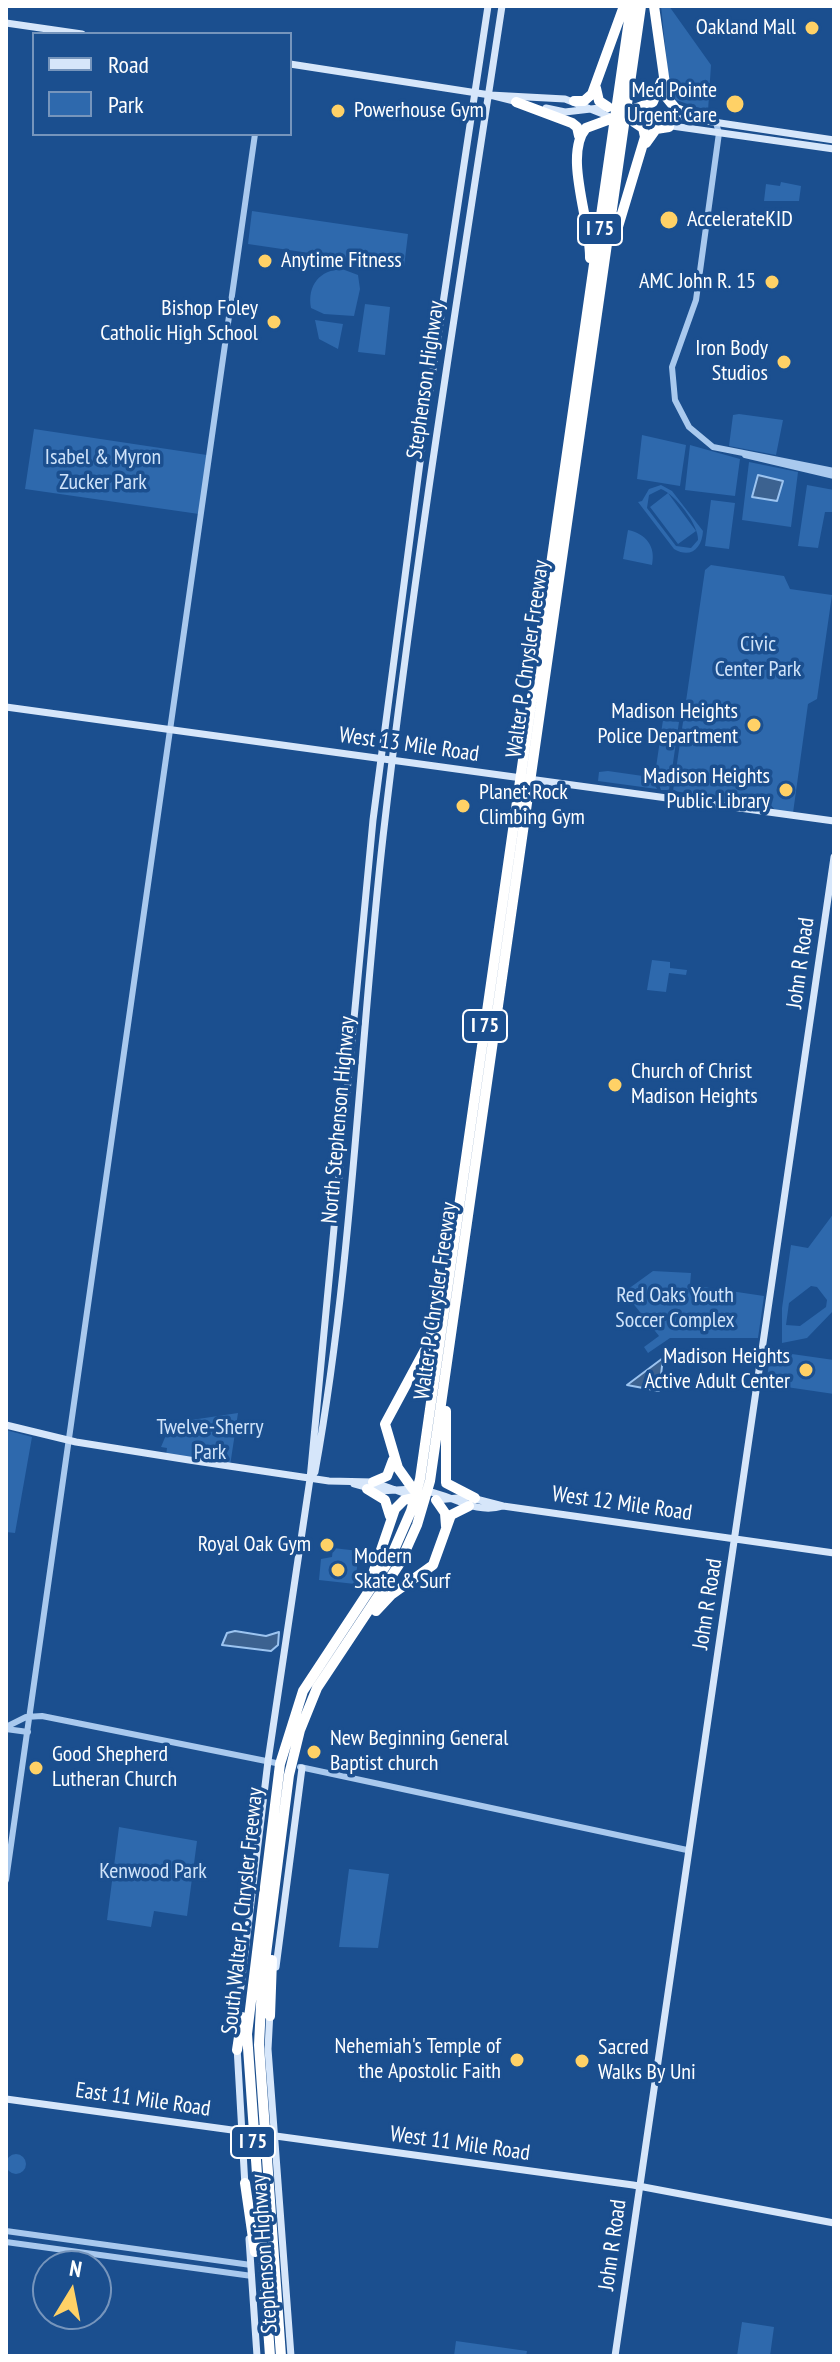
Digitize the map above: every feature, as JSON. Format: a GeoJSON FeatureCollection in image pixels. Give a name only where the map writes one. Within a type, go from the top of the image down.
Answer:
{"type":"FeatureCollection","features":[{"type":"Feature","properties":{"kind":"highway"},"geometry":{"type":"LineString","coordinates":[[574,101],[589,98],[596,86],[624,6]]}},
{"type":"Feature","properties":{"kind":"highway","name":"Walter P. Chrysler Freeway"},"geometry":{"type":"LineString","coordinates":[[420,1493],[450,1265],[596,325],[622,114],[631,6]]}},
{"type":"Feature","properties":{"kind":"highway","name":"Walter P. Chrysler Freeway"},"geometry":{"type":"LineString","coordinates":[[528,769],[584,335],[641,6]]}},
{"type":"Feature","properties":{"kind":"highway"},"geometry":{"type":"LineString","coordinates":[[654,6],[661,76],[672,106],[698,119]]}},
{"type":"Feature","properties":{"kind":"highway"},"geometry":{"type":"LineString","coordinates":[[579,136],[595,122],[647,107],[656,100],[661,76]]}},
{"type":"Feature","properties":{"kind":"highway"},"geometry":{"type":"LineString","coordinates":[[596,86],[599,101],[645,132],[642,152],[616,232],[596,325]]}},
{"type":"Feature","properties":{"kind":"highway"},"geometry":{"type":"LineString","coordinates":[[516,102],[572,123],[579,136],[576,159],[590,246],[584,335]]}},
{"type":"Feature","properties":{"kind":"highway"},"geometry":{"type":"LineString","coordinates":[[642,152],[653,131],[669,127]]}},
{"type":"Feature","properties":{"kind":"highway","name":"Walter P. Chrysler Freeway"},"geometry":{"type":"LineString","coordinates":[[420,1493],[448,1372],[525,789]]}},
{"type":"Feature","properties":{"kind":"highway"},"geometry":{"type":"LineString","coordinates":[[420,1493],[404,1480],[392,1454],[385,1421],[427,1346],[450,1265]]}},
{"type":"Feature","properties":{"kind":"highway"},"geometry":{"type":"LineString","coordinates":[[340,1641],[391,1595],[433,1565],[453,1513],[472,1502],[449,1487],[445,1477],[448,1372]]}},
{"type":"Feature","properties":{"kind":"highway"},"geometry":{"type":"LineString","coordinates":[[390,1523],[386,1502],[370,1486],[389,1473],[392,1454]]}},
{"type":"Feature","properties":{"kind":"highway"},"geometry":{"type":"LineString","coordinates":[[340,1641],[373,1576],[397,1505],[440,1485],[445,1477]]}},
{"type":"Feature","properties":{"kind":"highway","name":"South Walter P. Chrysler Freeway"},"geometry":{"type":"LineString","coordinates":[[269,2356],[248,2056],[248,2011],[284,1747],[303,1691],[340,1641],[385,1570],[420,1493]]}},
{"type":"Feature","properties":{"kind":"highway"},"geometry":{"type":"LineString","coordinates":[[436,1500],[445,1513],[446,1528]]}},
{"type":"Feature","properties":{"kind":"highway","name":"I 75"},"geometry":{"type":"LineString","coordinates":[[281,2356],[259,2057],[262,1985],[297,1741],[317,1688],[340,1641]]}},
{"type":"Feature","properties":{"kind":"highway"},"geometry":{"type":"LineString","coordinates":[[270,2016],[273,1902]]}},
{"type":"Feature","properties":{"kind":"highway"},"geometry":{"type":"LineString","coordinates":[[237,2050],[253,1945],[259,1929]]}},
{"type":"Feature","properties":{"kind":"highway"},"geometry":{"type":"LineString","coordinates":[[245,2183],[269,2356]]}},
{"type":"Feature","properties":{"kind":"main road","name":"Stephenson Highway"},"geometry":{"type":"LineString","coordinates":[[381,759],[425,422],[488,6]]}},
{"type":"Feature","properties":{"kind":"main road","name":"Stephenson Highway"},"geometry":{"type":"LineString","coordinates":[[393,761],[444,376],[502,6]]}},
{"type":"Feature","properties":{"kind":"main road"},"geometry":{"type":"LineString","coordinates":[[491,20],[497,23],[494,68],[482,72],[484,27],[491,20]]}},
{"type":"Feature","properties":{"kind":"main road"},"geometry":{"type":"LineString","coordinates":[[6,23],[68,32]]}},
{"type":"Feature","properties":{"kind":"main road"},"geometry":{"type":"LineString","coordinates":[[292,64],[474,92],[561,112],[588,109],[653,119],[675,116],[834,140]]}},
{"type":"Feature","properties":{"kind":"main road"},"geometry":{"type":"LineString","coordinates":[[490,95],[574,101],[588,109]]}},
{"type":"Feature","properties":{"kind":"main road"},"geometry":{"type":"LineString","coordinates":[[473,112],[483,117],[481,151]]}},
{"type":"Feature","properties":{"kind":"main road"},"geometry":{"type":"LineString","coordinates":[[653,119],[669,127],[834,149]]}},
{"type":"Feature","properties":{"kind":"main road"},"geometry":{"type":"LineString","coordinates":[[691,129],[687,123],[698,119]]}},
{"type":"Feature","properties":{"kind":"main road"},"geometry":{"type":"LineString","coordinates":[[471,121],[468,161],[473,166],[479,164]]}},
{"type":"Feature","properties":{"kind":"main road"},"geometry":{"type":"LineString","coordinates":[[729,135],[728,129],[734,125]]}},
{"type":"Feature","properties":{"kind":"main road"},"geometry":{"type":"LineString","coordinates":[[759,139],[773,131]]}},
{"type":"Feature","properties":{"kind":"main road"},"geometry":{"type":"LineString","coordinates":[[769,140],[773,131]]}},
{"type":"Feature","properties":{"kind":"main road"},"geometry":{"type":"LineString","coordinates":[[461,191],[467,188],[473,193]]}},
{"type":"Feature","properties":{"kind":"main road"},"geometry":{"type":"LineString","coordinates":[[457,217],[453,251],[463,255]]}},
{"type":"Feature","properties":{"kind":"main road"},"geometry":{"type":"LineString","coordinates":[[443,307],[449,304],[453,308],[448,349]]}},
{"type":"Feature","properties":{"kind":"main road"},"geometry":{"type":"LineString","coordinates":[[438,337],[434,374],[444,376]]}},
{"type":"Feature","properties":{"kind":"main road"},"geometry":{"type":"LineString","coordinates":[[427,409],[434,406],[439,414]]}},
{"type":"Feature","properties":{"kind":"main road"},"geometry":{"type":"LineString","coordinates":[[425,422],[424,456],[433,459]]}},
{"type":"Feature","properties":{"kind":"main road"},"geometry":{"type":"LineString","coordinates":[[412,524],[424,525]]}},
{"type":"Feature","properties":{"kind":"main road"},"geometry":{"type":"LineString","coordinates":[[409,547],[407,586],[412,590],[416,587]]}},
{"type":"Feature","properties":{"kind":"main road"},"geometry":{"type":"LineString","coordinates":[[395,655],[401,652],[405,657],[399,710]]}},
{"type":"Feature","properties":{"kind":"main road"},"geometry":{"type":"LineString","coordinates":[[388,704],[386,742],[395,744]]}},
{"type":"Feature","properties":{"kind":"main road","name":"West 13 Mile Road"},"geometry":{"type":"LineString","coordinates":[[6,707],[834,821]]}},
{"type":"Feature","properties":{"kind":"main road","name":"North Stephenson Highway"},"geometry":{"type":"LineString","coordinates":[[257,2356],[237,2050],[239,1996],[310,1479],[339,1201],[364,895],[381,759]]}},
{"type":"Feature","properties":{"kind":"main road","name":"North Stephenson Highway"},"geometry":{"type":"LineString","coordinates":[[310,1479],[315,1472],[340,1315],[368,983],[393,761]]}},
{"type":"Feature","properties":{"kind":"main road"},"geometry":{"type":"LineString","coordinates":[[377,788],[375,822],[386,818],[388,776],[382,774],[378,777]]}},
{"type":"Feature","properties":{"kind":"main road","name":"John R Road"},"geometry":{"type":"LineString","coordinates":[[615,2356],[834,857]]}},
{"type":"Feature","properties":{"kind":"main road"},"geometry":{"type":"LineString","coordinates":[[367,867],[377,864],[379,880]]}},
{"type":"Feature","properties":{"kind":"main road"},"geometry":{"type":"LineString","coordinates":[[364,895],[366,910],[375,912]]}},
{"type":"Feature","properties":{"kind":"main road"},"geometry":{"type":"LineString","coordinates":[[359,947],[369,946],[368,983]]}},
{"type":"Feature","properties":{"kind":"main road"},"geometry":{"type":"LineString","coordinates":[[353,1020],[352,1060],[362,1063]]}},
{"type":"Feature","properties":{"kind":"main road"},"geometry":{"type":"LineString","coordinates":[[348,1087],[357,1093],[357,1129]]}},
{"type":"Feature","properties":{"kind":"main road"},"geometry":{"type":"LineString","coordinates":[[346,1104],[346,1144],[356,1147]]}},
{"type":"Feature","properties":{"kind":"main road"},"geometry":{"type":"LineString","coordinates":[[339,1201],[349,1201],[347,1240]]}},
{"type":"Feature","properties":{"kind":"main road"},"geometry":{"type":"LineString","coordinates":[[331,1275],[341,1279],[340,1315]]}},
{"type":"Feature","properties":{"kind":"main road"},"geometry":{"type":"LineString","coordinates":[[329,1298],[328,1335],[337,1339]]}},
{"type":"Feature","properties":{"kind":"main road"},"geometry":{"type":"LineString","coordinates":[[326,1411],[321,1410],[320,1374],[328,1367],[332,1377]]}},
{"type":"Feature","properties":{"kind":"main road","name":"West 12 Mile Road"},"geometry":{"type":"LineString","coordinates":[[6,1425],[70,1440],[310,1479],[834,1553]]}},
{"type":"Feature","properties":{"kind":"main road","name":"West 12 Mile Road"},"geometry":{"type":"LineString","coordinates":[[420,1493],[436,1500],[456,1500]]}},
{"type":"Feature","properties":{"kind":"main road","name":"Stephenson Highway"},"geometry":{"type":"LineString","coordinates":[[291,2356],[272,2136],[268,2049],[300,1767]]}},
{"type":"Feature","properties":{"kind":"main road","name":"East 11 Mile Road"},"geometry":{"type":"LineString","coordinates":[[6,2099],[272,2136]]}},
{"type":"Feature","properties":{"kind":"main road","name":"West 11 Mile Road"},"geometry":{"type":"LineString","coordinates":[[272,2136],[640,2187]]}},
{"type":"Feature","properties":{"kind":"main road"},"geometry":{"type":"LineString","coordinates":[[640,2187],[834,2223]]}},
{"type":"Feature","properties":{"kind":"street"},"geometry":{"type":"LineString","coordinates":[[716,123],[719,133],[696,300],[675,355],[672,380],[677,405],[689,427],[706,443],[724,451],[834,473]]}},
{"type":"Feature","properties":{"kind":"street"},"geometry":{"type":"LineString","coordinates":[[6,1880],[255,136]]}},
{"type":"Feature","properties":{"kind":"street"},"geometry":{"type":"LineString","coordinates":[[6,1728],[31,1716],[300,1767],[687,1850]]}},
{"type":"Feature","properties":{"kind":"street"},"geometry":{"type":"LineString","coordinates":[[6,1728],[28,1732]]}},
{"type":"Feature","properties":{"kind":"street"},"geometry":{"type":"LineString","coordinates":[[6,2231],[251,2265]]}},
{"type":"Feature","properties":{"kind":"street"},"geometry":{"type":"LineString","coordinates":[[6,2242],[252,2276]]}},
{"type":"Feature","properties":{"kind":"green space"},"geometry":{"type":"Polygon","coordinates":[[[661,6],[669,6],[711,65],[708,111],[676,100],[670,93],[661,6]]]}},
{"type":"Feature","properties":{"kind":"green space"},"geometry":{"type":"Polygon","coordinates":[[[781,182],[801,186],[799,201],[764,201],[766,184],[780,186],[781,182]]]}},
{"type":"Feature","properties":{"kind":"green space"},"geometry":{"type":"Polygon","coordinates":[[[252,211],[408,234],[404,267],[248,244],[252,211]]]}},
{"type":"Feature","properties":{"kind":"green space"},"geometry":{"type":"Polygon","coordinates":[[[342,269],[358,275],[360,289],[354,316],[324,314],[311,308],[311,292],[317,280],[327,272],[342,269]]]}},
{"type":"Feature","properties":{"kind":"green space"},"geometry":{"type":"Polygon","coordinates":[[[365,304],[390,307],[385,355],[358,352],[365,304]]]}},
{"type":"Feature","properties":{"kind":"green space"},"geometry":{"type":"Polygon","coordinates":[[[315,320],[343,324],[338,349],[319,339],[315,320]]]}},
{"type":"Feature","properties":{"kind":"green space"},"geometry":{"type":"Polygon","coordinates":[[[733,415],[783,420],[776,455],[729,446],[733,415]]]}},
{"type":"Feature","properties":{"kind":"green space","name":"Isabel & Myron Zucker Park"},"geometry":{"type":"Polygon","coordinates":[[[34,429],[207,455],[199,514],[25,489],[34,429]]]}},
{"type":"Feature","properties":{"kind":"green space"},"geometry":{"type":"Polygon","coordinates":[[[642,435],[686,445],[680,486],[637,479],[642,435]]]}},
{"type":"Feature","properties":{"kind":"green space"},"geometry":{"type":"Polygon","coordinates":[[[690,445],[740,459],[735,496],[685,490],[690,445]]]}},
{"type":"Feature","properties":{"kind":"green space"},"geometry":{"type":"Polygon","coordinates":[[[749,462],[798,472],[791,527],[742,520],[749,462]]]}},
{"type":"Feature","properties":{"kind":"green space"},"geometry":{"type":"Polygon","coordinates":[[[661,485],[672,491],[703,531],[698,547],[686,553],[674,549],[638,502],[642,501],[649,489],[661,485]],[[661,489],[649,495],[647,508],[676,546],[691,548],[698,540],[695,526],[661,489]]]}},
{"type":"Feature","properties":{"kind":"green space"},"geometry":{"type":"Polygon","coordinates":[[[807,485],[834,490],[832,512],[825,512],[818,548],[798,546],[807,485]]]}},
{"type":"Feature","properties":{"kind":"green space"},"geometry":{"type":"Polygon","coordinates":[[[668,493],[696,531],[678,544],[650,507],[668,493]]]}},
{"type":"Feature","properties":{"kind":"green space"},"geometry":{"type":"Polygon","coordinates":[[[711,500],[735,503],[729,549],[705,546],[711,500]]]}},
{"type":"Feature","properties":{"kind":"green space"},"geometry":{"type":"Polygon","coordinates":[[[628,530],[640,534],[648,542],[652,565],[623,559],[628,530]]]}},
{"type":"Feature","properties":{"kind":"green space","name":"Civic Center Park"},"geometry":{"type":"Polygon","coordinates":[[[711,565],[784,576],[790,589],[832,595],[817,699],[808,704],[793,813],[775,810],[770,804],[767,808],[673,791],[705,570],[711,565]]]}},
{"type":"Feature","properties":{"kind":"green space"},"geometry":{"type":"Polygon","coordinates":[[[663,720],[679,722],[669,790],[661,790],[655,774],[663,720]]]}},
{"type":"Feature","properties":{"kind":"green space"},"geometry":{"type":"Polygon","coordinates":[[[599,772],[650,777],[657,789],[598,781],[599,772]]]}},
{"type":"Feature","properties":{"kind":"green space"},"geometry":{"type":"Polygon","coordinates":[[[652,960],[670,962],[670,968],[687,970],[686,975],[669,973],[666,992],[647,990],[652,960]]]}},
{"type":"Feature","properties":{"kind":"green space"},"geometry":{"type":"Polygon","coordinates":[[[834,1213],[834,1310],[807,1338],[782,1343],[782,1308],[791,1245],[808,1248],[834,1213]],[[811,1286],[789,1303],[786,1325],[800,1326],[826,1307],[827,1300],[817,1287],[811,1286]]]}},
{"type":"Feature","properties":{"kind":"green space","name":"Red Oaks Youth Soccer Complex"},"geometry":{"type":"Polygon","coordinates":[[[653,1271],[691,1273],[690,1285],[764,1296],[758,1338],[670,1338],[648,1353],[644,1347],[659,1336],[624,1292],[653,1271]]]}},
{"type":"Feature","properties":{"kind":"green space"},"geometry":{"type":"Polygon","coordinates":[[[771,1351],[834,1360],[834,1394],[766,1384],[771,1351]]]}},
{"type":"Feature","properties":{"kind":"green space","name":"Twelve-Sherry Park"},"geometry":{"type":"Polygon","coordinates":[[[238,1413],[230,1466],[166,1456],[167,1448],[161,1447],[171,1423],[238,1413]]]}},
{"type":"Feature","properties":{"kind":"green space"},"geometry":{"type":"Polygon","coordinates":[[[6,1430],[32,1437],[15,1533],[6,1532],[6,1430]]]}},
{"type":"Feature","properties":{"kind":"green space","name":"Modern Skate & Surf"},"geometry":{"type":"Polygon","coordinates":[[[333,1548],[359,1551],[355,1584],[319,1580],[321,1559],[332,1557],[333,1548]]]}},
{"type":"Feature","properties":{"kind":"green space","name":"Kenwood Park"},"geometry":{"type":"Polygon","coordinates":[[[119,1827],[197,1841],[187,1916],[154,1911],[151,1927],[107,1920],[119,1827]]]}},
{"type":"Feature","properties":{"kind":"green space"},"geometry":{"type":"Polygon","coordinates":[[[349,1869],[389,1874],[378,1948],[339,1947],[349,1869]]]}},
{"type":"Feature","properties":{"kind":"green space"},"geometry":{"type":"Polygon","coordinates":[[[16,2154],[23,2157],[26,2164],[23,2171],[16,2174],[9,2171],[6,2164],[9,2157],[16,2154]]]}},
{"type":"Feature","properties":{"kind":"green space"},"geometry":{"type":"Polygon","coordinates":[[[742,2322],[774,2327],[770,2356],[737,2356],[742,2322]]]}},
{"type":"Feature","properties":{"kind":"green space"},"geometry":{"type":"Polygon","coordinates":[[[456,2341],[527,2351],[526,2356],[454,2356],[456,2341]]]}},
{"type":"Feature","properties":{"kind":"shaded area"},"geometry":{"type":"Polygon","coordinates":[[[758,475],[783,481],[777,501],[752,497],[758,475]]]}},
{"type":"Feature","properties":{"kind":"shaded area"},"geometry":{"type":"Polygon","coordinates":[[[663,1358],[659,1391],[627,1385],[663,1358]]]}},
{"type":"Feature","properties":{"kind":"shaded area"},"geometry":{"type":"Polygon","coordinates":[[[235,1631],[266,1636],[279,1632],[278,1645],[271,1651],[222,1645],[227,1633],[235,1631]]]}},
{"type":"Feature","properties":{"kind":"place","name":"Oakland Mall"},"geometry":{"type":"Point","coordinates":[812,28]}},
{"type":"Feature","properties":{"kind":"place","name":"Med Pointe Urgent Care"},"geometry":{"type":"Point","coordinates":[735,104]}},
{"type":"Feature","properties":{"kind":"place","name":"Powerhouse Gym"},"geometry":{"type":"Point","coordinates":[338,111]}},
{"type":"Feature","properties":{"kind":"place","name":"AccelerateKID"},"geometry":{"type":"Point","coordinates":[669,220]}},
{"type":"Feature","properties":{"kind":"place","name":"Anytime Fitness"},"geometry":{"type":"Point","coordinates":[265,261]}},
{"type":"Feature","properties":{"kind":"place","name":"AMC John R. 15"},"geometry":{"type":"Point","coordinates":[772,282]}},
{"type":"Feature","properties":{"kind":"place","name":"Bishop Foley Catholic High School"},"geometry":{"type":"Point","coordinates":[274,322]}},
{"type":"Feature","properties":{"kind":"place","name":"Iron Body Studios"},"geometry":{"type":"Point","coordinates":[784,362]}},
{"type":"Feature","properties":{"kind":"place","name":"Madison Heights Police Department"},"geometry":{"type":"Point","coordinates":[754,725]}},
{"type":"Feature","properties":{"kind":"place","name":"Madison Heights Public Library"},"geometry":{"type":"Point","coordinates":[786,790]}},
{"type":"Feature","properties":{"kind":"place","name":"Planet Rock Climbing Gym"},"geometry":{"type":"Point","coordinates":[463,806]}},
{"type":"Feature","properties":{"kind":"place","name":"Church of Christ Madison Heights"},"geometry":{"type":"Point","coordinates":[615,1085]}},
{"type":"Feature","properties":{"kind":"place","name":"Madison Heights Active Adult Center"},"geometry":{"type":"Point","coordinates":[806,1370]}},
{"type":"Feature","properties":{"kind":"place","name":"Royal Oak Gym"},"geometry":{"type":"Point","coordinates":[327,1545]}},
{"type":"Feature","properties":{"kind":"place","name":"Modern Skate & Surf"},"geometry":{"type":"Point","coordinates":[338,1570]}},
{"type":"Feature","properties":{"kind":"place","name":"New Beginning General Baptist church"},"geometry":{"type":"Point","coordinates":[314,1752]}},
{"type":"Feature","properties":{"kind":"place","name":"Good Shepherd Lutheran Church"},"geometry":{"type":"Point","coordinates":[36,1768]}},
{"type":"Feature","properties":{"kind":"place","name":"Nehemiah's Temple of the Apostolic Faith"},"geometry":{"type":"Point","coordinates":[517,2060]}},
{"type":"Feature","properties":{"kind":"place","name":"Sacred Walks By Uni"},"geometry":{"type":"Point","coordinates":[582,2061]}}]}
